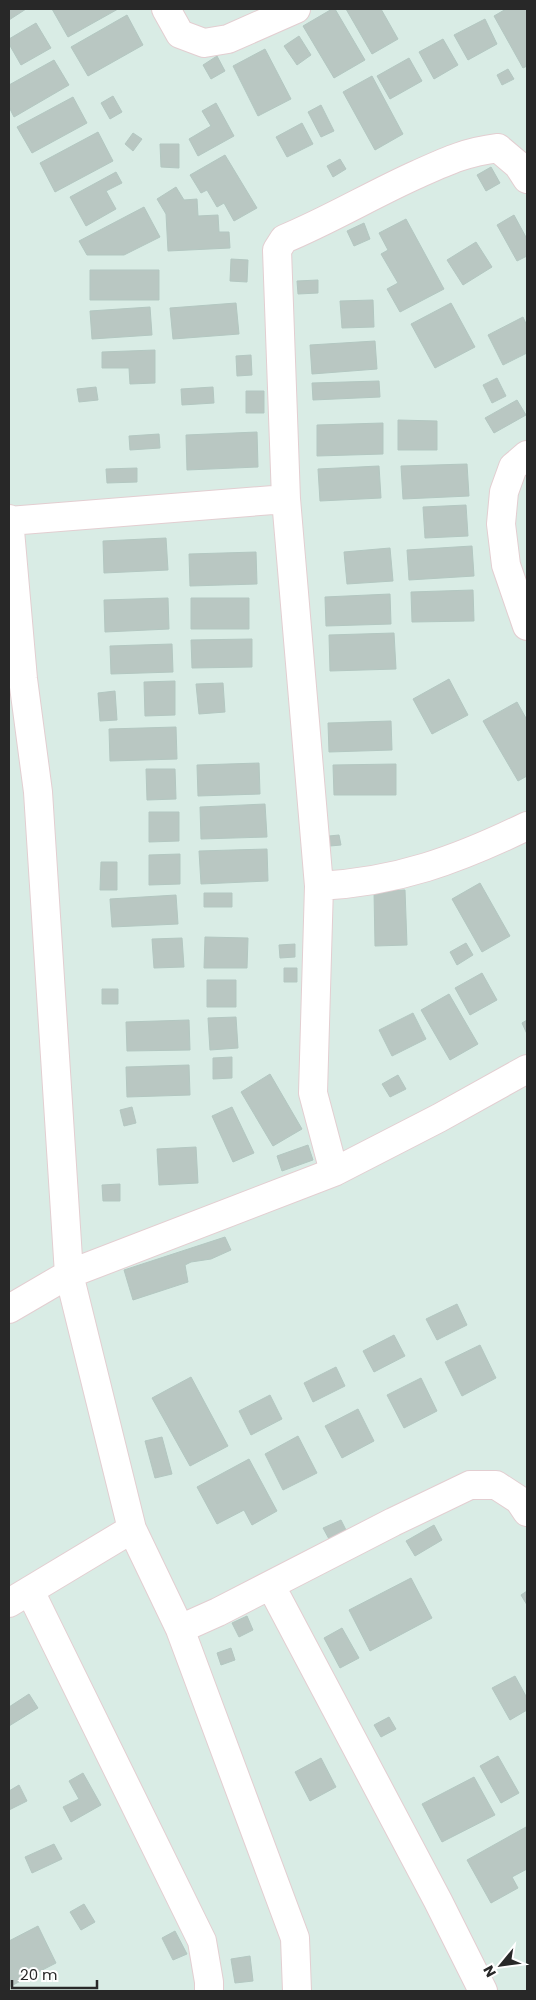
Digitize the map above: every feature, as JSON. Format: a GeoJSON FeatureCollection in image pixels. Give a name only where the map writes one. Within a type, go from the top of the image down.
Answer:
{"type":"FeatureCollection","features":[{"type":"Feature","properties":{"kind":"street"},"geometry":{"type":"LineString","coordinates":[[166,9],[180,34],[204,43],[228,39],[296,9]]}},
{"type":"Feature","properties":{"kind":"street"},"geometry":{"type":"LineString","coordinates":[[334,1172],[313,1092],[319,886],[286,499],[277,250],[284,239],[450,159],[475,151],[498,148],[518,164],[527,180]]}},
{"type":"Feature","properties":{"kind":"street"},"geometry":{"type":"LineString","coordinates":[[527,455],[513,467],[504,492],[502,524],[506,565],[527,626]]}},
{"type":"Feature","properties":{"kind":"street"},"geometry":{"type":"LineString","coordinates":[[286,499],[9,520],[16,684],[38,792],[69,1274],[132,1529],[180,1629],[296,1938],[297,1991]]}},
{"type":"Feature","properties":{"kind":"street"},"geometry":{"type":"LineString","coordinates":[[319,886],[354,884],[439,864],[488,845],[527,826]]}},
{"type":"Feature","properties":{"kind":"street"},"geometry":{"type":"LineString","coordinates":[[9,1310],[69,1274],[334,1172],[397,1141],[527,1069]]}},
{"type":"Feature","properties":{"kind":"street"},"geometry":{"type":"LineString","coordinates":[[180,1629],[271,1586],[393,1522],[470,1485],[496,1485],[518,1500],[527,1512]]}},
{"type":"Feature","properties":{"kind":"street"},"geometry":{"type":"LineString","coordinates":[[132,1529],[19,1597],[202,1941],[209,1991]]}},
{"type":"Feature","properties":{"kind":"street"},"geometry":{"type":"LineString","coordinates":[[271,1586],[438,1901],[482,1991]]}},
{"type":"Feature","properties":{"kind":"building"},"geometry":{"type":"Polygon","coordinates":[[[9,9],[26,9],[9,20],[9,9]]]}},
{"type":"Feature","properties":{"kind":"building"},"geometry":{"type":"Polygon","coordinates":[[[52,9],[118,9],[68,37],[52,9]]]}},
{"type":"Feature","properties":{"kind":"building"},"geometry":{"type":"Polygon","coordinates":[[[335,9],[365,60],[334,78],[303,26],[335,9]]]}},
{"type":"Feature","properties":{"kind":"building"},"geometry":{"type":"Polygon","coordinates":[[[346,9],[381,9],[398,39],[372,54],[346,9]]]}},
{"type":"Feature","properties":{"kind":"building"},"geometry":{"type":"Polygon","coordinates":[[[506,9],[527,9],[527,66],[523,68],[494,16],[506,9]]]}},
{"type":"Feature","properties":{"kind":"building"},"geometry":{"type":"Polygon","coordinates":[[[127,15],[143,45],[88,76],[71,47],[127,15]]]}},
{"type":"Feature","properties":{"kind":"building"},"geometry":{"type":"Polygon","coordinates":[[[485,19],[497,44],[468,60],[454,35],[485,19]]]}},
{"type":"Feature","properties":{"kind":"building"},"geometry":{"type":"Polygon","coordinates":[[[36,23],[51,48],[21,65],[9,44],[9,39],[36,23]]]}},
{"type":"Feature","properties":{"kind":"building"},"geometry":{"type":"Polygon","coordinates":[[[299,36],[311,55],[297,65],[284,46],[299,36]]]}},
{"type":"Feature","properties":{"kind":"building"},"geometry":{"type":"Polygon","coordinates":[[[443,39],[458,65],[434,79],[419,52],[443,39]]]}},
{"type":"Feature","properties":{"kind":"building"},"geometry":{"type":"Polygon","coordinates":[[[265,49],[291,99],[258,116],[233,66],[265,49]]]}},
{"type":"Feature","properties":{"kind":"building"},"geometry":{"type":"Polygon","coordinates":[[[217,56],[225,71],[211,79],[203,65],[217,56]]]}},
{"type":"Feature","properties":{"kind":"building"},"geometry":{"type":"Polygon","coordinates":[[[409,58],[422,81],[390,99],[377,76],[409,58]]]}},
{"type":"Feature","properties":{"kind":"building"},"geometry":{"type":"Polygon","coordinates":[[[54,60],[69,85],[14,117],[9,107],[9,85],[54,60]]]}},
{"type":"Feature","properties":{"kind":"building"},"geometry":{"type":"Polygon","coordinates":[[[508,69],[514,79],[502,85],[497,75],[508,69]]]}},
{"type":"Feature","properties":{"kind":"building"},"geometry":{"type":"Polygon","coordinates":[[[372,76],[403,134],[375,150],[343,92],[372,76]]]}},
{"type":"Feature","properties":{"kind":"building"},"geometry":{"type":"Polygon","coordinates":[[[113,96],[122,112],[110,119],[101,103],[113,96]]]}},
{"type":"Feature","properties":{"kind":"building"},"geometry":{"type":"Polygon","coordinates":[[[73,97],[87,123],[32,153],[17,127],[73,97]]]}},
{"type":"Feature","properties":{"kind":"building"},"geometry":{"type":"Polygon","coordinates":[[[216,103],[234,136],[198,156],[189,139],[211,126],[202,111],[216,103]]]}},
{"type":"Feature","properties":{"kind":"building"},"geometry":{"type":"Polygon","coordinates":[[[321,105],[334,131],[321,137],[308,112],[321,105]]]}},
{"type":"Feature","properties":{"kind":"building"},"geometry":{"type":"Polygon","coordinates":[[[302,123],[313,144],[287,157],[276,137],[302,123]]]}},
{"type":"Feature","properties":{"kind":"building"},"geometry":{"type":"Polygon","coordinates":[[[98,132],[113,161],[55,192],[40,163],[98,132]]]}},
{"type":"Feature","properties":{"kind":"building"},"geometry":{"type":"Polygon","coordinates":[[[133,133],[142,139],[133,151],[125,144],[133,133]]]}},
{"type":"Feature","properties":{"kind":"building"},"geometry":{"type":"Polygon","coordinates":[[[160,144],[179,144],[179,168],[161,167],[160,144]]]}},
{"type":"Feature","properties":{"kind":"building"},"geometry":{"type":"Polygon","coordinates":[[[225,155],[257,208],[234,221],[224,203],[217,207],[207,190],[201,193],[190,175],[225,155]]]}},
{"type":"Feature","properties":{"kind":"building"},"geometry":{"type":"Polygon","coordinates":[[[340,159],[346,169],[333,177],[327,166],[340,159]]]}},
{"type":"Feature","properties":{"kind":"building"},"geometry":{"type":"Polygon","coordinates":[[[491,167],[500,183],[486,191],[477,175],[491,167]]]}},
{"type":"Feature","properties":{"kind":"building"},"geometry":{"type":"Polygon","coordinates":[[[116,172],[122,183],[106,191],[116,209],[86,226],[70,197],[116,172]]]}},
{"type":"Feature","properties":{"kind":"building"},"geometry":{"type":"Polygon","coordinates":[[[176,187],[184,200],[197,199],[198,216],[218,215],[219,232],[229,232],[230,248],[168,251],[166,214],[157,199],[176,187]]]}},
{"type":"Feature","properties":{"kind":"building"},"geometry":{"type":"Polygon","coordinates":[[[144,207],[160,237],[124,255],[87,255],[79,241],[144,207]]]}},
{"type":"Feature","properties":{"kind":"building"},"geometry":{"type":"Polygon","coordinates":[[[514,215],[527,239],[527,256],[517,261],[497,225],[514,215]]]}},
{"type":"Feature","properties":{"kind":"building"},"geometry":{"type":"Polygon","coordinates":[[[406,219],[444,289],[400,312],[387,289],[398,283],[381,254],[388,250],[379,233],[406,219]]]}},
{"type":"Feature","properties":{"kind":"building"},"geometry":{"type":"Polygon","coordinates":[[[364,223],[370,239],[354,246],[347,231],[364,223]]]}},
{"type":"Feature","properties":{"kind":"building"},"geometry":{"type":"Polygon","coordinates":[[[476,242],[492,267],[463,285],[447,260],[476,242]]]}},
{"type":"Feature","properties":{"kind":"building"},"geometry":{"type":"Polygon","coordinates":[[[231,259],[248,260],[247,282],[230,281],[231,259]]]}},
{"type":"Feature","properties":{"kind":"building"},"geometry":{"type":"Polygon","coordinates":[[[90,270],[159,270],[159,300],[90,300],[90,270]]]}},
{"type":"Feature","properties":{"kind":"building"},"geometry":{"type":"Polygon","coordinates":[[[318,280],[318,293],[298,294],[297,281],[318,280]]]}},
{"type":"Feature","properties":{"kind":"building"},"geometry":{"type":"Polygon","coordinates":[[[373,300],[374,327],[342,328],[340,301],[373,300]]]}},
{"type":"Feature","properties":{"kind":"building"},"geometry":{"type":"Polygon","coordinates":[[[236,303],[239,334],[173,339],[170,308],[236,303]]]}},
{"type":"Feature","properties":{"kind":"building"},"geometry":{"type":"Polygon","coordinates":[[[451,303],[475,347],[435,368],[411,324],[451,303]]]}},
{"type":"Feature","properties":{"kind":"building"},"geometry":{"type":"Polygon","coordinates":[[[150,307],[152,335],[92,339],[90,311],[150,307]]]}},
{"type":"Feature","properties":{"kind":"building"},"geometry":{"type":"Polygon","coordinates":[[[523,317],[527,326],[527,353],[503,365],[488,335],[523,317]]]}},
{"type":"Feature","properties":{"kind":"building"},"geometry":{"type":"Polygon","coordinates":[[[375,341],[377,369],[312,374],[310,345],[375,341]]]}},
{"type":"Feature","properties":{"kind":"building"},"geometry":{"type":"Polygon","coordinates":[[[155,350],[155,383],[130,384],[129,368],[102,368],[102,352],[155,350]]]}},
{"type":"Feature","properties":{"kind":"building"},"geometry":{"type":"Polygon","coordinates":[[[251,355],[252,375],[237,376],[236,356],[251,355]]]}},
{"type":"Feature","properties":{"kind":"building"},"geometry":{"type":"Polygon","coordinates":[[[497,378],[506,396],[492,403],[483,385],[497,378]]]}},
{"type":"Feature","properties":{"kind":"building"},"geometry":{"type":"Polygon","coordinates":[[[379,381],[380,397],[313,400],[312,383],[379,381]]]}},
{"type":"Feature","properties":{"kind":"building"},"geometry":{"type":"Polygon","coordinates":[[[96,387],[98,400],[79,402],[77,389],[96,387]]]}},
{"type":"Feature","properties":{"kind":"building"},"geometry":{"type":"Polygon","coordinates":[[[213,387],[214,403],[182,405],[181,389],[213,387]]]}},
{"type":"Feature","properties":{"kind":"building"},"geometry":{"type":"Polygon","coordinates":[[[246,391],[264,391],[264,413],[246,413],[246,391]]]}},
{"type":"Feature","properties":{"kind":"building"},"geometry":{"type":"Polygon","coordinates":[[[517,400],[526,415],[494,433],[485,418],[517,400]]]}},
{"type":"Feature","properties":{"kind":"building"},"geometry":{"type":"Polygon","coordinates":[[[398,420],[437,421],[437,450],[398,450],[398,420]]]}},
{"type":"Feature","properties":{"kind":"building"},"geometry":{"type":"Polygon","coordinates":[[[383,423],[383,454],[317,456],[317,425],[383,423]]]}},
{"type":"Feature","properties":{"kind":"building"},"geometry":{"type":"Polygon","coordinates":[[[257,432],[258,467],[187,470],[186,435],[257,432]]]}},
{"type":"Feature","properties":{"kind":"building"},"geometry":{"type":"Polygon","coordinates":[[[159,434],[160,448],[130,450],[129,436],[159,434]]]}},
{"type":"Feature","properties":{"kind":"building"},"geometry":{"type":"Polygon","coordinates":[[[467,464],[469,496],[403,499],[401,466],[467,464]]]}},
{"type":"Feature","properties":{"kind":"building"},"geometry":{"type":"Polygon","coordinates":[[[379,466],[381,498],[320,501],[318,469],[379,466]]]}},
{"type":"Feature","properties":{"kind":"building"},"geometry":{"type":"Polygon","coordinates":[[[137,468],[137,482],[107,483],[106,469],[137,468]]]}},
{"type":"Feature","properties":{"kind":"building"},"geometry":{"type":"Polygon","coordinates":[[[466,505],[468,536],[425,538],[423,507],[466,505]]]}},
{"type":"Feature","properties":{"kind":"building"},"geometry":{"type":"Polygon","coordinates":[[[166,538],[168,570],[104,573],[103,541],[166,538]]]}},
{"type":"Feature","properties":{"kind":"building"},"geometry":{"type":"Polygon","coordinates":[[[472,546],[474,576],[409,580],[407,550],[472,546]]]}},
{"type":"Feature","properties":{"kind":"building"},"geometry":{"type":"Polygon","coordinates":[[[390,548],[393,581],[347,584],[344,552],[390,548]]]}},
{"type":"Feature","properties":{"kind":"building"},"geometry":{"type":"Polygon","coordinates":[[[256,552],[257,584],[190,586],[189,554],[256,552]]]}},
{"type":"Feature","properties":{"kind":"building"},"geometry":{"type":"Polygon","coordinates":[[[473,590],[474,621],[412,622],[411,592],[473,590]]]}},
{"type":"Feature","properties":{"kind":"building"},"geometry":{"type":"Polygon","coordinates":[[[390,594],[391,624],[326,626],[325,597],[390,594]]]}},
{"type":"Feature","properties":{"kind":"building"},"geometry":{"type":"Polygon","coordinates":[[[168,598],[169,629],[105,632],[104,600],[168,598]]]}},
{"type":"Feature","properties":{"kind":"building"},"geometry":{"type":"Polygon","coordinates":[[[191,598],[249,598],[249,629],[191,629],[191,598]]]}},
{"type":"Feature","properties":{"kind":"building"},"geometry":{"type":"Polygon","coordinates":[[[394,633],[396,669],[330,671],[329,635],[394,633]]]}},
{"type":"Feature","properties":{"kind":"building"},"geometry":{"type":"Polygon","coordinates":[[[252,639],[252,667],[192,668],[191,640],[252,639]]]}},
{"type":"Feature","properties":{"kind":"building"},"geometry":{"type":"Polygon","coordinates":[[[172,644],[173,672],[111,674],[110,646],[172,644]]]}},
{"type":"Feature","properties":{"kind":"building"},"geometry":{"type":"Polygon","coordinates":[[[449,679],[468,715],[432,734],[413,699],[449,679]]]}},
{"type":"Feature","properties":{"kind":"building"},"geometry":{"type":"Polygon","coordinates":[[[175,681],[175,715],[145,716],[144,682],[175,681]]]}},
{"type":"Feature","properties":{"kind":"building"},"geometry":{"type":"Polygon","coordinates":[[[223,683],[225,712],[199,714],[196,684],[223,683]]]}},
{"type":"Feature","properties":{"kind":"building"},"geometry":{"type":"Polygon","coordinates":[[[115,691],[117,720],[100,721],[98,693],[115,691]]]}},
{"type":"Feature","properties":{"kind":"building"},"geometry":{"type":"Polygon","coordinates":[[[517,702],[527,720],[527,776],[518,781],[483,721],[517,702]]]}},
{"type":"Feature","properties":{"kind":"building"},"geometry":{"type":"Polygon","coordinates":[[[391,721],[392,750],[329,752],[328,723],[391,721]]]}},
{"type":"Feature","properties":{"kind":"building"},"geometry":{"type":"Polygon","coordinates":[[[176,727],[177,759],[110,761],[109,729],[176,727]]]}},
{"type":"Feature","properties":{"kind":"building"},"geometry":{"type":"Polygon","coordinates":[[[259,763],[260,794],[198,796],[197,765],[259,763]]]}},
{"type":"Feature","properties":{"kind":"building"},"geometry":{"type":"Polygon","coordinates":[[[396,764],[396,795],[334,795],[333,765],[396,764]]]}},
{"type":"Feature","properties":{"kind":"building"},"geometry":{"type":"Polygon","coordinates":[[[146,769],[175,769],[176,799],[147,800],[146,769]]]}},
{"type":"Feature","properties":{"kind":"building"},"geometry":{"type":"Polygon","coordinates":[[[265,804],[267,837],[201,839],[200,807],[265,804]]]}},
{"type":"Feature","properties":{"kind":"building"},"geometry":{"type":"Polygon","coordinates":[[[149,812],[179,812],[179,841],[149,842],[149,812]]]}},
{"type":"Feature","properties":{"kind":"building"},"geometry":{"type":"Polygon","coordinates":[[[339,835],[341,845],[330,846],[329,836],[339,835]]]}},
{"type":"Feature","properties":{"kind":"building"},"geometry":{"type":"Polygon","coordinates":[[[267,849],[268,881],[201,884],[199,851],[267,849]]]}},
{"type":"Feature","properties":{"kind":"building"},"geometry":{"type":"Polygon","coordinates":[[[180,854],[180,884],[149,885],[149,855],[180,854]]]}},
{"type":"Feature","properties":{"kind":"building"},"geometry":{"type":"Polygon","coordinates":[[[101,862],[117,862],[117,890],[100,890],[101,862]]]}},
{"type":"Feature","properties":{"kind":"building"},"geometry":{"type":"Polygon","coordinates":[[[480,883],[510,936],[482,952],[452,899],[480,883]]]}},
{"type":"Feature","properties":{"kind":"building"},"geometry":{"type":"Polygon","coordinates":[[[405,890],[407,945],[375,946],[374,891],[405,890]]]}},
{"type":"Feature","properties":{"kind":"building"},"geometry":{"type":"Polygon","coordinates":[[[204,893],[232,893],[232,907],[204,907],[204,893]]]}},
{"type":"Feature","properties":{"kind":"building"},"geometry":{"type":"Polygon","coordinates":[[[176,895],[178,924],[112,927],[110,899],[176,895]]]}},
{"type":"Feature","properties":{"kind":"building"},"geometry":{"type":"Polygon","coordinates":[[[205,937],[248,938],[247,968],[204,968],[205,937]]]}},
{"type":"Feature","properties":{"kind":"building"},"geometry":{"type":"Polygon","coordinates":[[[182,938],[184,967],[154,968],[152,939],[182,938]]]}},
{"type":"Feature","properties":{"kind":"building"},"geometry":{"type":"Polygon","coordinates":[[[466,943],[473,955],[457,965],[450,952],[466,943]]]}},
{"type":"Feature","properties":{"kind":"building"},"geometry":{"type":"Polygon","coordinates":[[[295,944],[295,957],[280,958],[279,945],[295,944]]]}},
{"type":"Feature","properties":{"kind":"building"},"geometry":{"type":"Polygon","coordinates":[[[284,968],[297,968],[297,982],[284,982],[284,968]]]}},
{"type":"Feature","properties":{"kind":"building"},"geometry":{"type":"Polygon","coordinates":[[[482,973],[497,1000],[470,1015],[455,988],[482,973]]]}},
{"type":"Feature","properties":{"kind":"building"},"geometry":{"type":"Polygon","coordinates":[[[207,980],[236,980],[236,1007],[207,1007],[207,980]]]}},
{"type":"Feature","properties":{"kind":"building"},"geometry":{"type":"Polygon","coordinates":[[[102,989],[118,989],[118,1004],[102,1004],[102,989]]]}},
{"type":"Feature","properties":{"kind":"building"},"geometry":{"type":"Polygon","coordinates":[[[449,994],[478,1044],[450,1060],[421,1010],[449,994]]]}},
{"type":"Feature","properties":{"kind":"building"},"geometry":{"type":"Polygon","coordinates":[[[413,1013],[426,1039],[392,1056],[379,1030],[413,1013]]]}},
{"type":"Feature","properties":{"kind":"building"},"geometry":{"type":"Polygon","coordinates":[[[236,1017],[238,1048],[210,1050],[208,1018],[236,1017]]]}},
{"type":"Feature","properties":{"kind":"building"},"geometry":{"type":"Polygon","coordinates":[[[189,1020],[190,1050],[127,1051],[126,1022],[189,1020]]]}},
{"type":"Feature","properties":{"kind":"building"},"geometry":{"type":"Polygon","coordinates":[[[527,1020],[527,1034],[522,1023],[527,1020]]]}},
{"type":"Feature","properties":{"kind":"building"},"geometry":{"type":"Polygon","coordinates":[[[232,1057],[232,1078],[213,1079],[213,1058],[232,1057]]]}},
{"type":"Feature","properties":{"kind":"building"},"geometry":{"type":"Polygon","coordinates":[[[189,1065],[190,1095],[127,1097],[126,1067],[189,1065]]]}},
{"type":"Feature","properties":{"kind":"building"},"geometry":{"type":"Polygon","coordinates":[[[270,1074],[302,1129],[273,1146],[241,1092],[270,1074]]]}},
{"type":"Feature","properties":{"kind":"building"},"geometry":{"type":"Polygon","coordinates":[[[398,1075],[406,1089],[390,1097],[382,1084],[398,1075]]]}},
{"type":"Feature","properties":{"kind":"building"},"geometry":{"type":"Polygon","coordinates":[[[132,1107],[136,1123],[124,1126],[120,1110],[132,1107]]]}},
{"type":"Feature","properties":{"kind":"building"},"geometry":{"type":"Polygon","coordinates":[[[232,1107],[254,1153],[233,1162],[212,1116],[232,1107]]]}},
{"type":"Feature","properties":{"kind":"building"},"geometry":{"type":"Polygon","coordinates":[[[308,1145],[313,1160],[282,1171],[277,1156],[308,1145]]]}},
{"type":"Feature","properties":{"kind":"building"},"geometry":{"type":"Polygon","coordinates":[[[196,1147],[198,1183],[159,1185],[157,1149],[196,1147]]]}},
{"type":"Feature","properties":{"kind":"building"},"geometry":{"type":"Polygon","coordinates":[[[120,1184],[120,1201],[103,1201],[102,1185],[120,1184]]]}},
{"type":"Feature","properties":{"kind":"building"},"geometry":{"type":"Polygon","coordinates":[[[225,1237],[231,1250],[211,1259],[191,1262],[185,1265],[188,1282],[133,1300],[124,1270],[225,1237]]]}},
{"type":"Feature","properties":{"kind":"building"},"geometry":{"type":"Polygon","coordinates":[[[457,1304],[467,1325],[437,1340],[426,1319],[457,1304]]]}},
{"type":"Feature","properties":{"kind":"building"},"geometry":{"type":"Polygon","coordinates":[[[394,1335],[405,1356],[374,1372],[363,1351],[394,1335]]]}},
{"type":"Feature","properties":{"kind":"building"},"geometry":{"type":"Polygon","coordinates":[[[480,1345],[496,1378],[462,1396],[445,1362],[480,1345]]]}},
{"type":"Feature","properties":{"kind":"building"},"geometry":{"type":"Polygon","coordinates":[[[336,1367],[345,1386],[313,1402],[304,1383],[336,1367]]]}},
{"type":"Feature","properties":{"kind":"building"},"geometry":{"type":"Polygon","coordinates":[[[191,1377],[228,1446],[190,1466],[152,1398],[191,1377]]]}},
{"type":"Feature","properties":{"kind":"building"},"geometry":{"type":"Polygon","coordinates":[[[421,1378],[437,1411],[404,1428],[387,1395],[421,1378]]]}},
{"type":"Feature","properties":{"kind":"building"},"geometry":{"type":"Polygon","coordinates":[[[270,1395],[282,1419],[251,1435],[239,1411],[270,1395]]]}},
{"type":"Feature","properties":{"kind":"building"},"geometry":{"type":"Polygon","coordinates":[[[358,1409],[374,1441],[342,1458],[325,1426],[358,1409]]]}},
{"type":"Feature","properties":{"kind":"building"},"geometry":{"type":"Polygon","coordinates":[[[298,1436],[317,1473],[283,1490],[265,1454],[298,1436]]]}},
{"type":"Feature","properties":{"kind":"building"},"geometry":{"type":"Polygon","coordinates":[[[162,1437],[172,1474],[155,1478],[145,1441],[162,1437]]]}},
{"type":"Feature","properties":{"kind":"building"},"geometry":{"type":"Polygon","coordinates":[[[249,1459],[277,1511],[252,1525],[244,1510],[217,1524],[197,1487],[249,1459]]]}},
{"type":"Feature","properties":{"kind":"building"},"geometry":{"type":"Polygon","coordinates":[[[341,1520],[346,1530],[329,1539],[323,1528],[341,1520]]]}},
{"type":"Feature","properties":{"kind":"building"},"geometry":{"type":"Polygon","coordinates":[[[434,1525],[442,1540],[415,1556],[406,1541],[434,1525]]]}},
{"type":"Feature","properties":{"kind":"building"},"geometry":{"type":"Polygon","coordinates":[[[411,1578],[432,1618],[370,1651],[349,1610],[411,1578]]]}},
{"type":"Feature","properties":{"kind":"building"},"geometry":{"type":"Polygon","coordinates":[[[527,1591],[527,1605],[521,1595],[527,1591]]]}},
{"type":"Feature","properties":{"kind":"building"},"geometry":{"type":"Polygon","coordinates":[[[247,1616],[253,1630],[239,1637],[232,1623],[247,1616]]]}},
{"type":"Feature","properties":{"kind":"building"},"geometry":{"type":"Polygon","coordinates":[[[342,1628],[359,1658],[340,1668],[324,1638],[342,1628]]]}},
{"type":"Feature","properties":{"kind":"building"},"geometry":{"type":"Polygon","coordinates":[[[231,1648],[235,1660],[221,1665],[217,1653],[231,1648]]]}},
{"type":"Feature","properties":{"kind":"building"},"geometry":{"type":"Polygon","coordinates":[[[515,1676],[527,1698],[527,1710],[510,1720],[492,1688],[515,1676]]]}},
{"type":"Feature","properties":{"kind":"building"},"geometry":{"type":"Polygon","coordinates":[[[29,1694],[38,1708],[9,1726],[9,1707],[29,1694]]]}},
{"type":"Feature","properties":{"kind":"building"},"geometry":{"type":"Polygon","coordinates":[[[389,1717],[396,1729],[381,1737],[374,1725],[389,1717]]]}},
{"type":"Feature","properties":{"kind":"building"},"geometry":{"type":"Polygon","coordinates":[[[498,1756],[519,1793],[501,1803],[480,1766],[498,1756]]]}},
{"type":"Feature","properties":{"kind":"building"},"geometry":{"type":"Polygon","coordinates":[[[321,1758],[336,1787],[310,1801],[295,1772],[321,1758]]]}},
{"type":"Feature","properties":{"kind":"building"},"geometry":{"type":"Polygon","coordinates":[[[83,1773],[101,1805],[71,1822],[63,1807],[79,1799],[69,1781],[83,1773]]]}},
{"type":"Feature","properties":{"kind":"building"},"geometry":{"type":"Polygon","coordinates":[[[474,1777],[495,1815],[442,1842],[422,1804],[474,1777]]]}},
{"type":"Feature","properties":{"kind":"building"},"geometry":{"type":"Polygon","coordinates":[[[19,1785],[27,1801],[9,1810],[9,1791],[19,1785]]]}},
{"type":"Feature","properties":{"kind":"building"},"geometry":{"type":"Polygon","coordinates":[[[526,1827],[527,1869],[512,1877],[518,1888],[491,1903],[467,1860],[526,1827]]]}},
{"type":"Feature","properties":{"kind":"building"},"geometry":{"type":"Polygon","coordinates":[[[54,1844],[62,1859],[32,1873],[25,1857],[54,1844]]]}},
{"type":"Feature","properties":{"kind":"building"},"geometry":{"type":"Polygon","coordinates":[[[84,1904],[95,1922],[81,1930],[70,1912],[84,1904]]]}},
{"type":"Feature","properties":{"kind":"building"},"geometry":{"type":"Polygon","coordinates":[[[38,1926],[56,1963],[9,1987],[9,1941],[38,1926]]]}},
{"type":"Feature","properties":{"kind":"building"},"geometry":{"type":"Polygon","coordinates":[[[175,1931],[187,1954],[173,1960],[162,1938],[175,1931]]]}},
{"type":"Feature","properties":{"kind":"building"},"geometry":{"type":"Polygon","coordinates":[[[250,1956],[253,1981],[235,1983],[231,1959],[250,1956]]]}}]}
